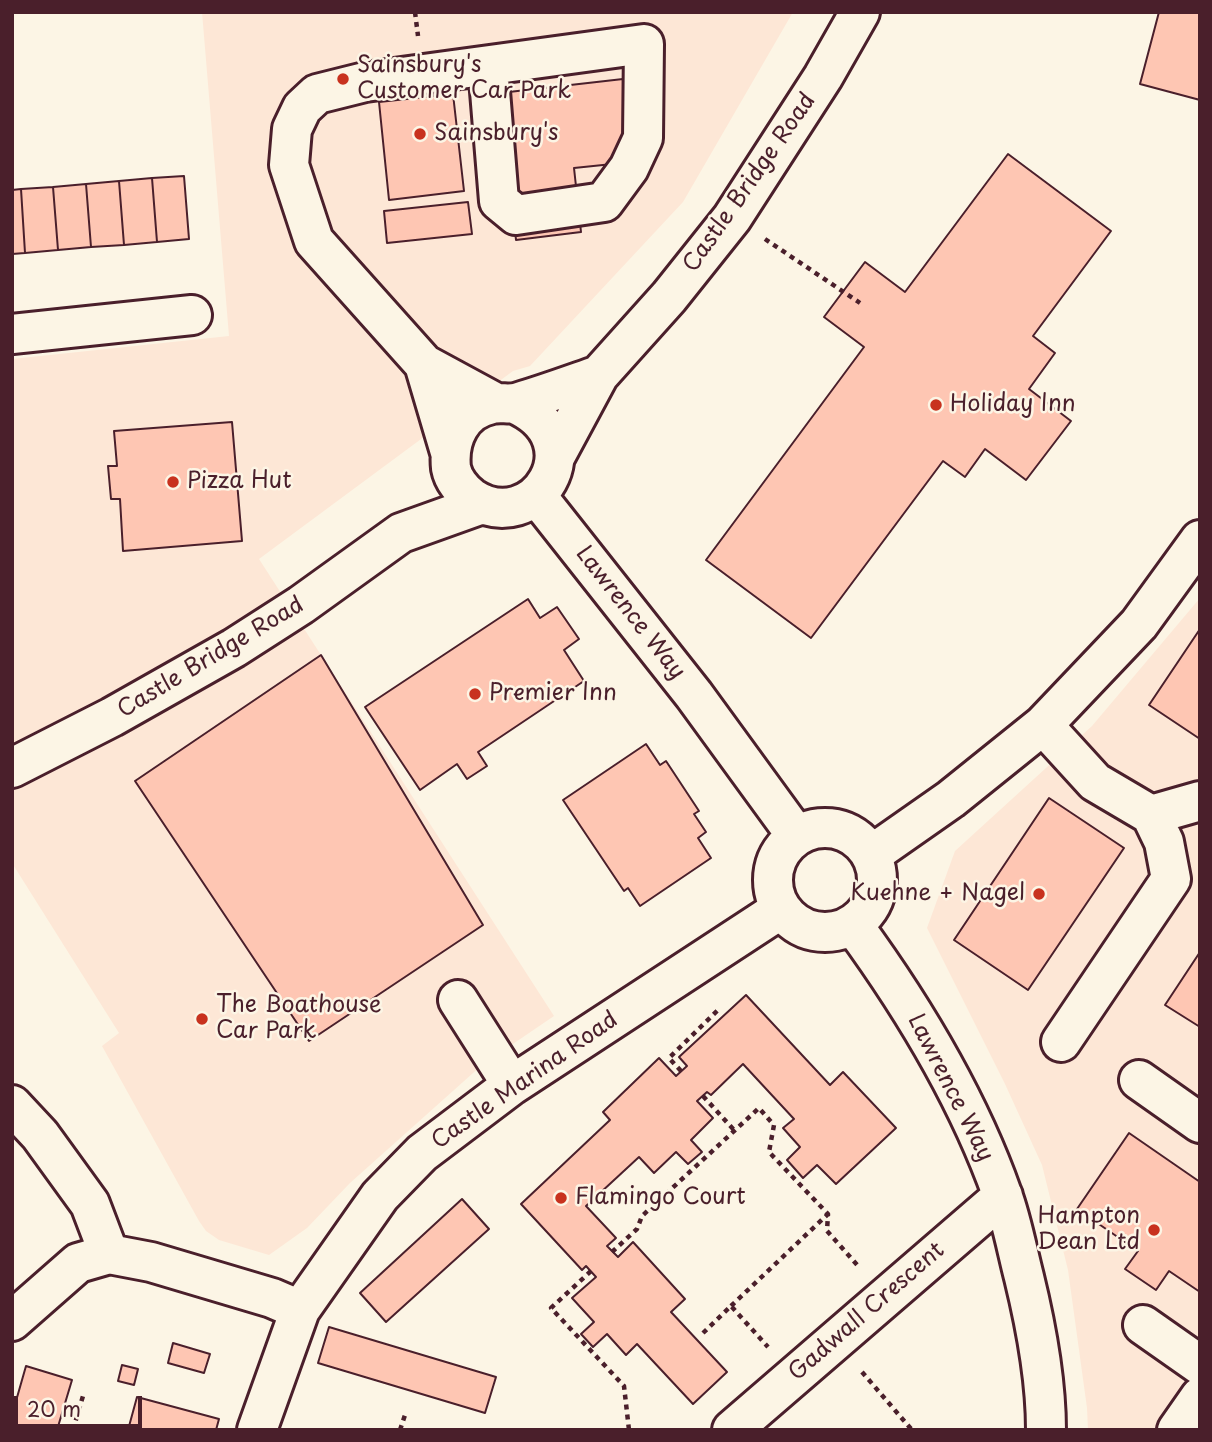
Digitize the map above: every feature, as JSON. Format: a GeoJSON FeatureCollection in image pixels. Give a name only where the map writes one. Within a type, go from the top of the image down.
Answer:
{"type":"FeatureCollection","features":[{"type":"Feature","properties":{"kind":"street","name":"Castle Bridge Road"},"geometry":{"type":"LineString","coordinates":[[12,768],[113,718],[234,648],[301,605],[401,533],[482,505],[500,508],[518,506],[536,495],[549,480],[556,455],[599,375],[669,297],[732,218],[823,77],[860,12]]}},
{"type":"Feature","properties":{"kind":"street"},"geometry":{"type":"LineString","coordinates":[[488,67],[499,201],[516,215],[604,202],[629,168],[643,138],[644,44],[365,82],[317,94],[302,108],[292,129],[289,165],[314,241],[424,363],[505,403],[532,411],[549,430],[556,455]]}},
{"type":"Feature","properties":{"kind":"street"},"geometry":{"type":"LineString","coordinates":[[12,334],[192,315]]}},
{"type":"Feature","properties":{"kind":"street"},"geometry":{"type":"LineString","coordinates":[[424,363],[452,471],[458,485],[482,505]]}},
{"type":"Feature","properties":{"kind":"street","name":"Castle Bridge Road"},"geometry":{"type":"LineString","coordinates":[[401,533],[450,458],[454,434],[463,421],[484,406],[505,403],[599,375]]}},
{"type":"Feature","properties":{"kind":"street","name":"Lawrence Way"},"geometry":{"type":"LineString","coordinates":[[536,495],[694,695],[796,835]]}},
{"type":"Feature","properties":{"kind":"street"},"geometry":{"type":"LineString","coordinates":[[872,855],[951,799],[1043,725],[1139,624],[1200,540]]}},
{"type":"Feature","properties":{"kind":"street"},"geometry":{"type":"LineString","coordinates":[[1043,725],[1095,782],[1151,815],[1164,842],[1171,879],[1061,1042]]}},
{"type":"Feature","properties":{"kind":"street"},"geometry":{"type":"LineString","coordinates":[[1151,815],[1200,801]]}},
{"type":"Feature","properties":{"kind":"street"},"geometry":{"type":"LineString","coordinates":[[819,827],[838,828],[854,836],[872,855],[877,869],[877,887],[872,904],[853,925],[823,933],[805,929],[789,919],[781,909],[774,895],[772,877],[776,859],[796,835],[819,827]]}},
{"type":"Feature","properties":{"kind":"street","name":"Castle Marina Road"},"geometry":{"type":"LineString","coordinates":[[257,1430],[300,1310],[380,1196],[422,1153],[512,1085],[781,909]]}},
{"type":"Feature","properties":{"kind":"street","name":"Lawrence Way"},"geometry":{"type":"LineString","coordinates":[[853,925],[888,973],[928,1039],[971,1119],[1003,1196],[1035,1320],[1046,1430]]}},
{"type":"Feature","properties":{"kind":"street"},"geometry":{"type":"LineString","coordinates":[[458,1000],[512,1085]]}},
{"type":"Feature","properties":{"kind":"street"},"geometry":{"type":"LineString","coordinates":[[1139,1080],[1200,1123]]}},
{"type":"Feature","properties":{"kind":"street"},"geometry":{"type":"LineString","coordinates":[[12,1105],[40,1135],[90,1204],[109,1254]]}},
{"type":"Feature","properties":{"kind":"street","name":"Gadwall Crescent"},"geometry":{"type":"LineString","coordinates":[[732,1430],[834,1339],[1003,1196]]}},
{"type":"Feature","properties":{"kind":"street"},"geometry":{"type":"LineString","coordinates":[[12,1321],[78,1263],[109,1254],[151,1262],[272,1298],[300,1310]]}},
{"type":"Feature","properties":{"kind":"street"},"geometry":{"type":"LineString","coordinates":[[1143,1325],[1200,1365]]}},
{"type":"Feature","properties":{"kind":"street"},"geometry":{"type":"LineString","coordinates":[[1177,1430],[1200,1397]]}},
{"type":"Feature","properties":{"kind":"path"},"geometry":{"type":"LineString","coordinates":[[787,253],[860,303]]}},
{"type":"Feature","properties":{"kind":"path"},"geometry":{"type":"LineString","coordinates":[[681,1071],[669,1058],[718,1010]]}},
{"type":"Feature","properties":{"kind":"path"},"geometry":{"type":"LineString","coordinates":[[703,1096],[734,1130]]}},
{"type":"Feature","properties":{"kind":"path"},"geometry":{"type":"LineString","coordinates":[[612,1252],[637,1229],[642,1216],[759,1108],[774,1125],[769,1152],[828,1214],[827,1231],[886,1296]]}},
{"type":"Feature","properties":{"kind":"path"},"geometry":{"type":"LineString","coordinates":[[703,1334],[828,1214]]}},
{"type":"Feature","properties":{"kind":"path"},"geometry":{"type":"LineString","coordinates":[[591,1271],[551,1308],[624,1386],[629,1430]]}},
{"type":"Feature","properties":{"kind":"path"},"geometry":{"type":"LineString","coordinates":[[730,1306],[794,1375]]}},
{"type":"Feature","properties":{"kind":"path"},"geometry":{"type":"LineString","coordinates":[[834,1339],[912,1430]]}},
{"type":"Feature","properties":{"kind":"path"},"geometry":{"type":"LineString","coordinates":[[73,1430],[83,1396]]}},
{"type":"Feature","properties":{"kind":"path"},"geometry":{"type":"LineString","coordinates":[[401,1430],[405,1415]]}},
{"type":"Feature","properties":{"kind":"shaded area"},"geometry":{"type":"Polygon","coordinates":[[[202,12],[793,12],[683,202],[530,366],[513,371],[259,559],[554,1016],[482,1065],[350,1183],[307,1228],[269,1255],[219,1240],[206,1231],[199,1221],[102,1046],[119,1033],[12,863],[12,359],[229,336],[202,12]]]}},
{"type":"Feature","properties":{"kind":"shaded area"},"geometry":{"type":"Polygon","coordinates":[[[1200,598],[1200,1430],[1088,1430],[1068,1270],[1042,1165],[927,928],[955,851],[1092,726],[1200,598]]]}},
{"type":"Feature","properties":{"kind":"building"},"geometry":{"type":"Polygon","coordinates":[[[1159,12],[1200,12],[1200,100],[1140,84],[1159,12]]]}},
{"type":"Feature","properties":{"kind":"building"},"geometry":{"type":"Polygon","coordinates":[[[623,79],[632,162],[574,168],[581,232],[516,240],[500,93],[623,79]]]}},
{"type":"Feature","properties":{"kind":"building","name":"Sainsbury's"},"geometry":{"type":"Polygon","coordinates":[[[453,94],[464,191],[389,200],[379,102],[453,94]]]}},
{"type":"Feature","properties":{"kind":"building","name":"Holiday Inn"},"geometry":{"type":"Polygon","coordinates":[[[1008,154],[1111,231],[1033,336],[1055,353],[1029,389],[1071,421],[1026,480],[985,449],[965,477],[943,461],[811,638],[706,560],[864,347],[824,317],[865,262],[905,292],[1008,154]]]}},
{"type":"Feature","properties":{"kind":"building"},"geometry":{"type":"Polygon","coordinates":[[[184,176],[189,239],[157,242],[152,178],[184,176]]]}},
{"type":"Feature","properties":{"kind":"building"},"geometry":{"type":"Polygon","coordinates":[[[152,178],[157,242],[124,245],[119,181],[152,178]]]}},
{"type":"Feature","properties":{"kind":"building"},"geometry":{"type":"Polygon","coordinates":[[[119,181],[124,245],[91,247],[86,184],[119,181]]]}},
{"type":"Feature","properties":{"kind":"building"},"geometry":{"type":"Polygon","coordinates":[[[86,184],[91,247],[58,250],[53,187],[86,184]]]}},
{"type":"Feature","properties":{"kind":"building"},"geometry":{"type":"Polygon","coordinates":[[[53,187],[58,250],[25,253],[21,189],[53,187]]]}},
{"type":"Feature","properties":{"kind":"building"},"geometry":{"type":"Polygon","coordinates":[[[21,189],[25,253],[12,254],[12,190],[21,189]]]}},
{"type":"Feature","properties":{"kind":"building"},"geometry":{"type":"Polygon","coordinates":[[[468,202],[472,234],[387,243],[384,211],[468,202]]]}},
{"type":"Feature","properties":{"kind":"building","name":"Pizza Hut"},"geometry":{"type":"Polygon","coordinates":[[[232,422],[242,541],[123,551],[120,499],[111,499],[108,466],[117,466],[114,431],[232,422]]]}},
{"type":"Feature","properties":{"kind":"building","name":"Premier Inn"},"geometry":{"type":"Polygon","coordinates":[[[528,599],[540,618],[557,607],[579,639],[564,650],[584,681],[478,752],[487,766],[467,779],[457,764],[420,790],[365,707],[528,599]]]}},
{"type":"Feature","properties":{"kind":"building"},"geometry":{"type":"Polygon","coordinates":[[[1200,629],[1200,739],[1149,705],[1200,629]]]}},
{"type":"Feature","properties":{"kind":"building"},"geometry":{"type":"Polygon","coordinates":[[[321,655],[483,925],[309,1041],[135,781],[321,655]]]}},
{"type":"Feature","properties":{"kind":"building"},"geometry":{"type":"Polygon","coordinates":[[[646,744],[660,765],[666,761],[699,811],[694,814],[706,832],[698,838],[711,858],[640,906],[628,888],[624,891],[563,800],[646,744]]]}},
{"type":"Feature","properties":{"kind":"building","name":"Kuehne + Nagel"},"geometry":{"type":"Polygon","coordinates":[[[1049,798],[1124,848],[1028,990],[954,940],[1049,798]]]}},
{"type":"Feature","properties":{"kind":"building"},"geometry":{"type":"Polygon","coordinates":[[[1200,952],[1200,1027],[1165,1005],[1200,952]]]}},
{"type":"Feature","properties":{"kind":"building","name":"Flamingo Court"},"geometry":{"type":"Polygon","coordinates":[[[746,995],[830,1085],[843,1072],[896,1128],[836,1184],[817,1165],[803,1178],[787,1160],[800,1147],[783,1128],[794,1119],[743,1064],[711,1095],[707,1092],[697,1101],[713,1118],[691,1140],[702,1152],[688,1164],[676,1152],[654,1173],[639,1157],[586,1206],[616,1238],[607,1246],[618,1257],[633,1242],[685,1299],[671,1312],[727,1372],[693,1404],[637,1344],[626,1355],[607,1334],[593,1347],[581,1334],[594,1322],[572,1298],[596,1277],[586,1266],[582,1270],[521,1204],[610,1120],[603,1112],[659,1058],[676,1076],[687,1066],[679,1057],[746,995]]]}},
{"type":"Feature","properties":{"kind":"building","name":"Hampton Dean Ltd"},"geometry":{"type":"Polygon","coordinates":[[[1129,1133],[1200,1182],[1200,1292],[1169,1271],[1156,1290],[1125,1269],[1138,1251],[1077,1209],[1129,1133]]]}},
{"type":"Feature","properties":{"kind":"building"},"geometry":{"type":"Polygon","coordinates":[[[462,1199],[489,1229],[386,1322],[360,1293],[462,1199]]]}},
{"type":"Feature","properties":{"kind":"building"},"geometry":{"type":"Polygon","coordinates":[[[329,1327],[496,1377],[485,1413],[318,1363],[329,1327]]]}},
{"type":"Feature","properties":{"kind":"building"},"geometry":{"type":"Polygon","coordinates":[[[173,1343],[210,1354],[204,1373],[168,1363],[173,1343]]]}},
{"type":"Feature","properties":{"kind":"building"},"geometry":{"type":"Polygon","coordinates":[[[122,1365],[138,1369],[134,1385],[118,1381],[122,1365]]]}},
{"type":"Feature","properties":{"kind":"building"},"geometry":{"type":"Polygon","coordinates":[[[26,1366],[72,1380],[57,1430],[12,1430],[12,1415],[26,1366]]]}},
{"type":"Feature","properties":{"kind":"building"},"geometry":{"type":"Polygon","coordinates":[[[137,1397],[219,1419],[216,1430],[128,1430],[137,1397]]]}},
{"type":"Feature","properties":{"kind":"place","name":"Sainsbury's Customer Car Park"},"geometry":{"type":"Point","coordinates":[343,79]}},
{"type":"Feature","properties":{"kind":"place","name":"Sainsbury's"},"geometry":{"type":"Point","coordinates":[420,134]}},
{"type":"Feature","properties":{"kind":"place","name":"Holiday Inn"},"geometry":{"type":"Point","coordinates":[936,405]}},
{"type":"Feature","properties":{"kind":"place","name":"Pizza Hut"},"geometry":{"type":"Point","coordinates":[173,482]}},
{"type":"Feature","properties":{"kind":"place","name":"Premier Inn"},"geometry":{"type":"Point","coordinates":[475,694]}},
{"type":"Feature","properties":{"kind":"place","name":"Kuehne + Nagel"},"geometry":{"type":"Point","coordinates":[1039,894]}},
{"type":"Feature","properties":{"kind":"place","name":"The Boathouse Car Park"},"geometry":{"type":"Point","coordinates":[202,1019]}},
{"type":"Feature","properties":{"kind":"place","name":"Flamingo Court"},"geometry":{"type":"Point","coordinates":[561,1198]}},
{"type":"Feature","properties":{"kind":"place","name":"Hampton Dean Ltd"},"geometry":{"type":"Point","coordinates":[1154,1230]}}]}
